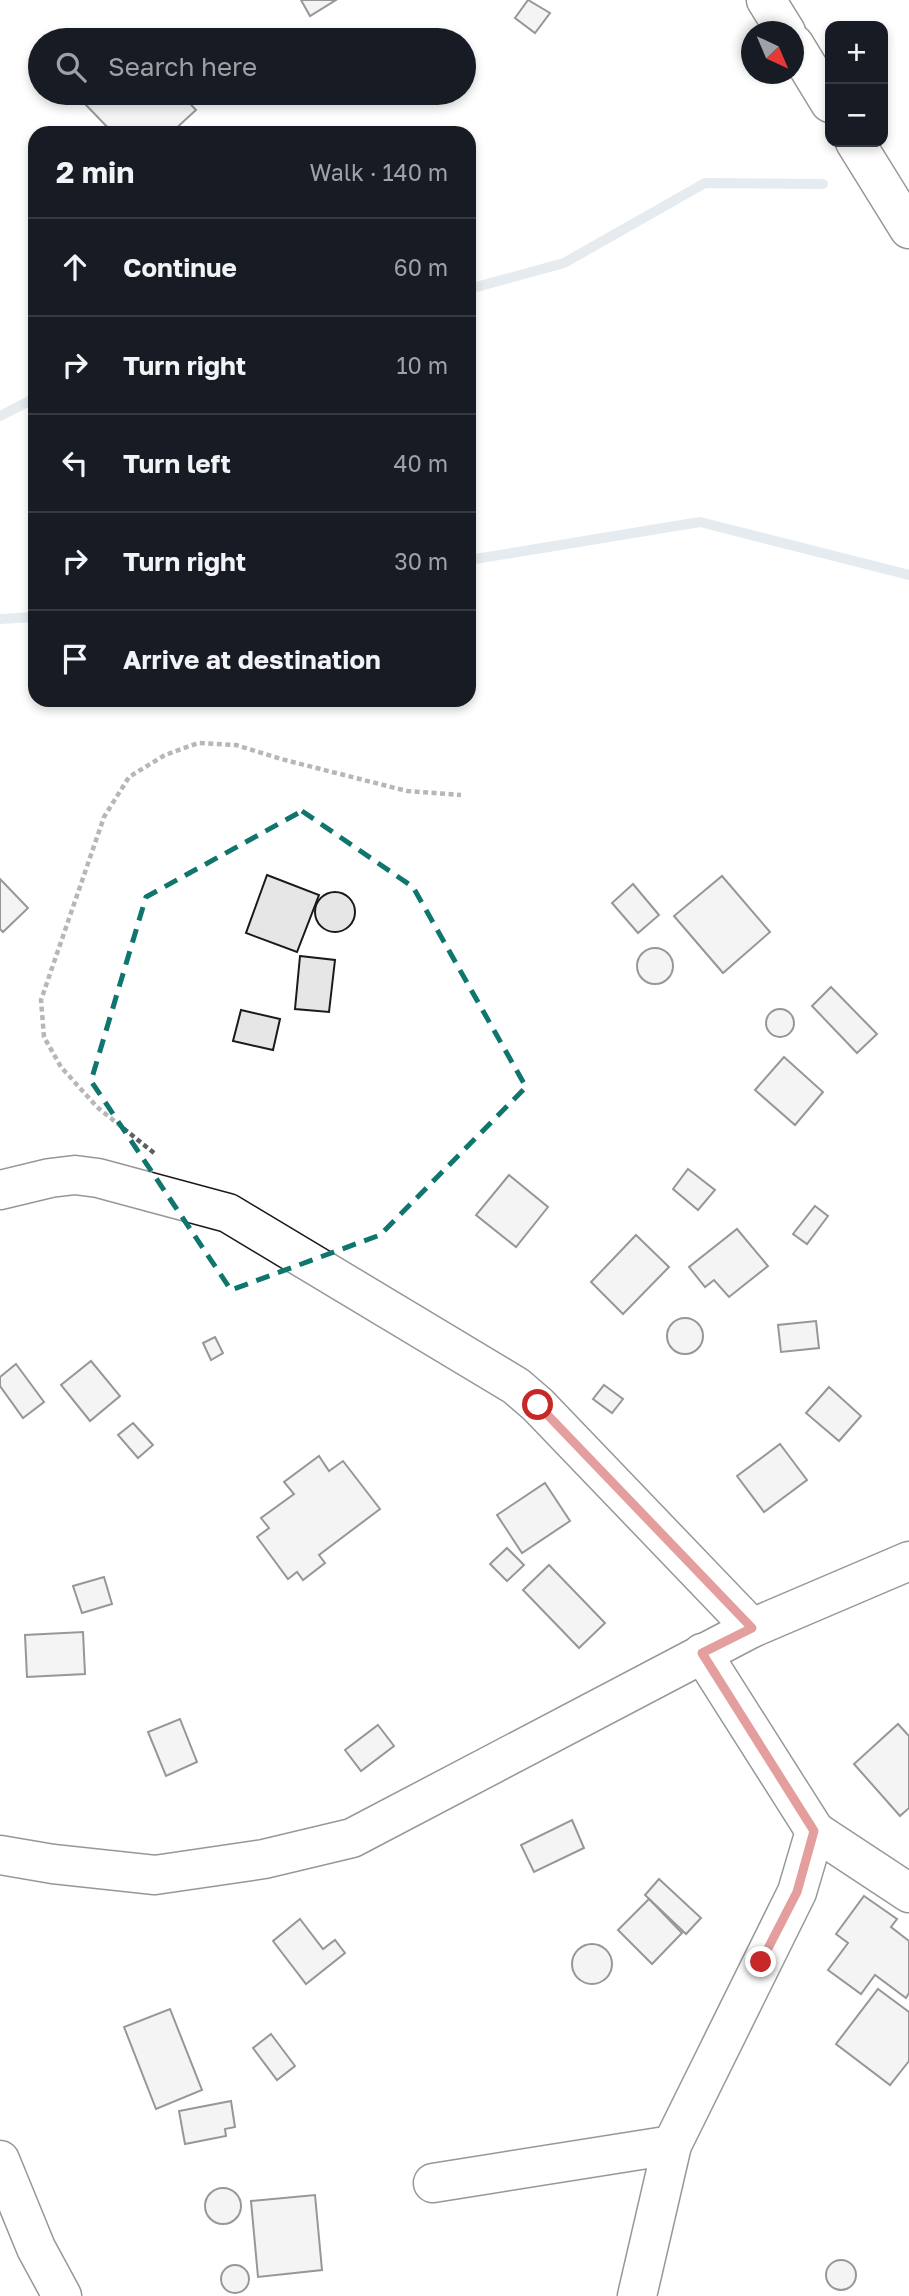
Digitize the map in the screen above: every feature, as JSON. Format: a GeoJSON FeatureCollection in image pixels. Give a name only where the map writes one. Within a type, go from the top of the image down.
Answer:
{"type":"FeatureCollection","features":[{"type":"Feature","properties":{"kind":"street"},"geometry":{"type":"LineString","coordinates":[[766,0],[779,21]]}},
{"type":"Feature","properties":{"kind":"street"},"geometry":{"type":"LineString","coordinates":[[804,62],[825,95]]}},
{"type":"Feature","properties":{"kind":"street"},"geometry":{"type":"LineString","coordinates":[[858,147],[909,229]]}},
{"type":"Feature","properties":{"kind":"street"},"geometry":{"type":"LineString","coordinates":[[0,1190],[75,1175],[98,1178],[228,1213],[516,1386],[538,1405],[752,1628]]}},
{"type":"Feature","properties":{"kind":"street"},"geometry":{"type":"LineString","coordinates":[[0,1855],[53,1864],[155,1875],[264,1859],[352,1838],[752,1628],[909,1561]]}},
{"type":"Feature","properties":{"kind":"street"},"geometry":{"type":"LineString","coordinates":[[702,1653],[814,1831],[909,1893]]}},
{"type":"Feature","properties":{"kind":"street"},"geometry":{"type":"LineString","coordinates":[[638,2296],[672,2145],[797,1892],[814,1831]]}},
{"type":"Feature","properties":{"kind":"street"},"geometry":{"type":"LineString","coordinates":[[433,2183],[672,2145]]}},
{"type":"Feature","properties":{"kind":"street"},"geometry":{"type":"LineString","coordinates":[[0,2160],[36,2248],[62,2296]]}},
{"type":"Feature","properties":{"kind":"path"},"geometry":{"type":"LineString","coordinates":[[158,1156],[97,1107],[61,1067],[44,1037],[41,1000],[104,817],[129,778],[165,755],[198,743],[236,745],[407,791],[461,795]]}},
{"type":"Feature","properties":{"kind":"highlighted area"},"geometry":{"type":"Polygon","coordinates":[[[302,811],[413,887],[526,1087],[380,1235],[231,1290],[91,1081],[146,897],[302,811]]]}},
{"type":"Feature","properties":{"kind":"building"},"geometry":{"type":"Polygon","coordinates":[[[301,0],[336,0],[310,16],[301,0]]]}},
{"type":"Feature","properties":{"kind":"building"},"geometry":{"type":"Polygon","coordinates":[[[528,0],[550,13],[535,33],[515,18],[528,0]]]}},
{"type":"Feature","properties":{"kind":"building"},"geometry":{"type":"Polygon","coordinates":[[[86,105],[191,105],[196,110],[179,126],[106,126],[86,105]]]}},
{"type":"Feature","properties":{"kind":"building"},"geometry":{"type":"Polygon","coordinates":[[[267,875],[319,895],[297,952],[246,933],[267,875]]]}},
{"type":"Feature","properties":{"kind":"building"},"geometry":{"type":"Polygon","coordinates":[[[722,876],[770,932],[723,973],[674,916],[722,876]]]}},
{"type":"Feature","properties":{"kind":"building"},"geometry":{"type":"Polygon","coordinates":[[[0,879],[28,908],[3,932],[0,929],[0,879]]]}},
{"type":"Feature","properties":{"kind":"building"},"geometry":{"type":"Polygon","coordinates":[[[633,884],[659,915],[638,933],[612,903],[633,884]]]}},
{"type":"Feature","properties":{"kind":"building"},"geometry":{"type":"Polygon","coordinates":[[[335,892],[349,898],[355,912],[349,926],[335,932],[321,926],[315,912],[321,898],[335,892]]]}},
{"type":"Feature","properties":{"kind":"building"},"geometry":{"type":"Polygon","coordinates":[[[655,948],[668,953],[673,966],[668,979],[655,984],[642,979],[637,966],[642,953],[655,948]]]}},
{"type":"Feature","properties":{"kind":"building"},"geometry":{"type":"Polygon","coordinates":[[[300,956],[335,960],[329,1012],[295,1009],[300,956]]]}},
{"type":"Feature","properties":{"kind":"building"},"geometry":{"type":"Polygon","coordinates":[[[831,987],[877,1034],[857,1053],[812,1006],[831,987]]]}},
{"type":"Feature","properties":{"kind":"building"},"geometry":{"type":"Polygon","coordinates":[[[780,1009],[790,1013],[794,1023],[790,1033],[780,1037],[770,1033],[766,1023],[770,1013],[780,1009]]]}},
{"type":"Feature","properties":{"kind":"building"},"geometry":{"type":"Polygon","coordinates":[[[241,1010],[280,1019],[273,1050],[233,1041],[241,1010]]]}},
{"type":"Feature","properties":{"kind":"building"},"geometry":{"type":"Polygon","coordinates":[[[784,1057],[823,1092],[795,1125],[755,1090],[784,1057]]]}},
{"type":"Feature","properties":{"kind":"building"},"geometry":{"type":"Polygon","coordinates":[[[688,1169],[715,1190],[698,1210],[673,1189],[688,1169]]]}},
{"type":"Feature","properties":{"kind":"building"},"geometry":{"type":"Polygon","coordinates":[[[509,1175],[548,1207],[516,1247],[476,1215],[509,1175]]]}},
{"type":"Feature","properties":{"kind":"building"},"geometry":{"type":"Polygon","coordinates":[[[815,1206],[828,1216],[807,1244],[793,1234],[815,1206]]]}},
{"type":"Feature","properties":{"kind":"building"},"geometry":{"type":"Polygon","coordinates":[[[737,1229],[768,1266],[729,1297],[714,1280],[705,1287],[689,1267],[737,1229]]]}},
{"type":"Feature","properties":{"kind":"building"},"geometry":{"type":"Polygon","coordinates":[[[636,1235],[669,1267],[623,1314],[591,1282],[636,1235]]]}},
{"type":"Feature","properties":{"kind":"building"},"geometry":{"type":"Polygon","coordinates":[[[685,1318],[698,1323],[703,1336],[698,1349],[685,1354],[672,1349],[667,1336],[672,1323],[685,1318]]]}},
{"type":"Feature","properties":{"kind":"building"},"geometry":{"type":"Polygon","coordinates":[[[816,1321],[819,1348],[781,1352],[778,1325],[816,1321]]]}},
{"type":"Feature","properties":{"kind":"building"},"geometry":{"type":"Polygon","coordinates":[[[215,1337],[223,1353],[211,1360],[203,1343],[215,1337]]]}},
{"type":"Feature","properties":{"kind":"building"},"geometry":{"type":"Polygon","coordinates":[[[91,1361],[120,1396],[90,1421],[61,1385],[91,1361]]]}},
{"type":"Feature","properties":{"kind":"building"},"geometry":{"type":"Polygon","coordinates":[[[16,1364],[44,1402],[23,1418],[0,1386],[0,1377],[16,1364]]]}},
{"type":"Feature","properties":{"kind":"building"},"geometry":{"type":"Polygon","coordinates":[[[604,1385],[623,1399],[612,1413],[593,1399],[604,1385]]]}},
{"type":"Feature","properties":{"kind":"building"},"geometry":{"type":"Polygon","coordinates":[[[829,1387],[861,1416],[839,1441],[806,1413],[829,1387]]]}},
{"type":"Feature","properties":{"kind":"building"},"geometry":{"type":"Polygon","coordinates":[[[133,1423],[153,1445],[138,1458],[118,1435],[133,1423]]]}},
{"type":"Feature","properties":{"kind":"building"},"geometry":{"type":"Polygon","coordinates":[[[780,1444],[807,1480],[764,1512],[737,1476],[780,1444]]]}},
{"type":"Feature","properties":{"kind":"building"},"geometry":{"type":"Polygon","coordinates":[[[319,1456],[329,1471],[343,1461],[380,1509],[319,1555],[325,1563],[303,1580],[297,1572],[288,1579],[257,1537],[269,1528],[261,1518],[294,1494],[284,1482],[319,1456]]]}},
{"type":"Feature","properties":{"kind":"building"},"geometry":{"type":"Polygon","coordinates":[[[545,1483],[570,1521],[522,1553],[497,1515],[545,1483]]]}},
{"type":"Feature","properties":{"kind":"building"},"geometry":{"type":"Polygon","coordinates":[[[507,1548],[524,1565],[507,1581],[490,1564],[507,1548]]]}},
{"type":"Feature","properties":{"kind":"building"},"geometry":{"type":"Polygon","coordinates":[[[549,1565],[605,1623],[579,1648],[523,1590],[549,1565]]]}},
{"type":"Feature","properties":{"kind":"building"},"geometry":{"type":"Polygon","coordinates":[[[104,1577],[112,1604],[82,1613],[73,1586],[104,1577]]]}},
{"type":"Feature","properties":{"kind":"building"},"geometry":{"type":"Polygon","coordinates":[[[83,1632],[85,1674],[27,1677],[25,1635],[83,1632]]]}},
{"type":"Feature","properties":{"kind":"building"},"geometry":{"type":"Polygon","coordinates":[[[180,1719],[197,1762],[166,1776],[148,1732],[180,1719]]]}},
{"type":"Feature","properties":{"kind":"building"},"geometry":{"type":"Polygon","coordinates":[[[898,1724],[909,1736],[909,1808],[900,1816],[854,1764],[898,1724]]]}},
{"type":"Feature","properties":{"kind":"building"},"geometry":{"type":"Polygon","coordinates":[[[378,1725],[394,1746],[361,1771],[345,1750],[378,1725]]]}},
{"type":"Feature","properties":{"kind":"building"},"geometry":{"type":"Polygon","coordinates":[[[572,1820],[584,1848],[534,1872],[521,1845],[572,1820]]]}},
{"type":"Feature","properties":{"kind":"building"},"geometry":{"type":"Polygon","coordinates":[[[659,1879],[701,1918],[686,1934],[645,1895],[659,1879]]]}},
{"type":"Feature","properties":{"kind":"building"},"geometry":{"type":"Polygon","coordinates":[[[864,1896],[897,1919],[891,1927],[909,1941],[909,1993],[906,1998],[875,1975],[861,1994],[828,1970],[848,1943],[836,1934],[864,1896]]]}},
{"type":"Feature","properties":{"kind":"building"},"geometry":{"type":"Polygon","coordinates":[[[649,1899],[682,1933],[652,1964],[618,1930],[649,1899]]]}},
{"type":"Feature","properties":{"kind":"building"},"geometry":{"type":"Polygon","coordinates":[[[300,1919],[323,1949],[335,1940],[345,1953],[306,1984],[273,1941],[300,1919]]]}},
{"type":"Feature","properties":{"kind":"building"},"geometry":{"type":"Polygon","coordinates":[[[592,1944],[606,1950],[612,1964],[606,1978],[592,1984],[578,1978],[572,1964],[578,1950],[592,1944]]]}},
{"type":"Feature","properties":{"kind":"building"},"geometry":{"type":"Polygon","coordinates":[[[878,1989],[909,2012],[909,2061],[890,2085],[836,2044],[878,1989]]]}},
{"type":"Feature","properties":{"kind":"building"},"geometry":{"type":"Polygon","coordinates":[[[170,2009],[202,2090],[156,2109],[124,2027],[170,2009]]]}},
{"type":"Feature","properties":{"kind":"building"},"geometry":{"type":"Polygon","coordinates":[[[271,2034],[295,2066],[277,2080],[253,2048],[271,2034]]]}},
{"type":"Feature","properties":{"kind":"building"},"geometry":{"type":"Polygon","coordinates":[[[231,2101],[235,2127],[225,2129],[226,2136],[185,2144],[179,2111],[231,2101]]]}},
{"type":"Feature","properties":{"kind":"building"},"geometry":{"type":"Polygon","coordinates":[[[223,2188],[236,2193],[241,2206],[236,2219],[223,2224],[210,2219],[205,2206],[210,2193],[223,2188]]]}},
{"type":"Feature","properties":{"kind":"building"},"geometry":{"type":"Polygon","coordinates":[[[315,2195],[322,2270],[258,2277],[251,2201],[315,2195]]]}},
{"type":"Feature","properties":{"kind":"building"},"geometry":{"type":"Polygon","coordinates":[[[841,2260],[847,2261],[855,2269],[855,2281],[847,2289],[841,2290],[835,2289],[827,2281],[826,2275],[827,2269],[835,2261],[841,2260]]]}},
{"type":"Feature","properties":{"kind":"building"},"geometry":{"type":"Polygon","coordinates":[[[235,2265],[245,2269],[249,2279],[245,2289],[235,2293],[225,2289],[221,2279],[225,2269],[235,2265]]]}},
{"type":"Feature","properties":{"kind":"waterway"},"geometry":{"type":"LineString","coordinates":[[476,287],[564,263],[705,183],[823,184]]}},
{"type":"Feature","properties":{"kind":"waterway"},"geometry":{"type":"LineString","coordinates":[[0,416],[28,402]]}},
{"type":"Feature","properties":{"kind":"waterway"},"geometry":{"type":"LineString","coordinates":[[476,559],[700,522],[909,575]]}},
{"type":"Feature","properties":{"kind":"waterway"},"geometry":{"type":"LineString","coordinates":[[0,619],[28,617]]}},
{"type":"Feature","properties":{"kind":"route"},"geometry":{"type":"LineString","coordinates":[[538,1405],[752,1628],[702,1653],[814,1831],[797,1892],[761,1962]]}}]}
